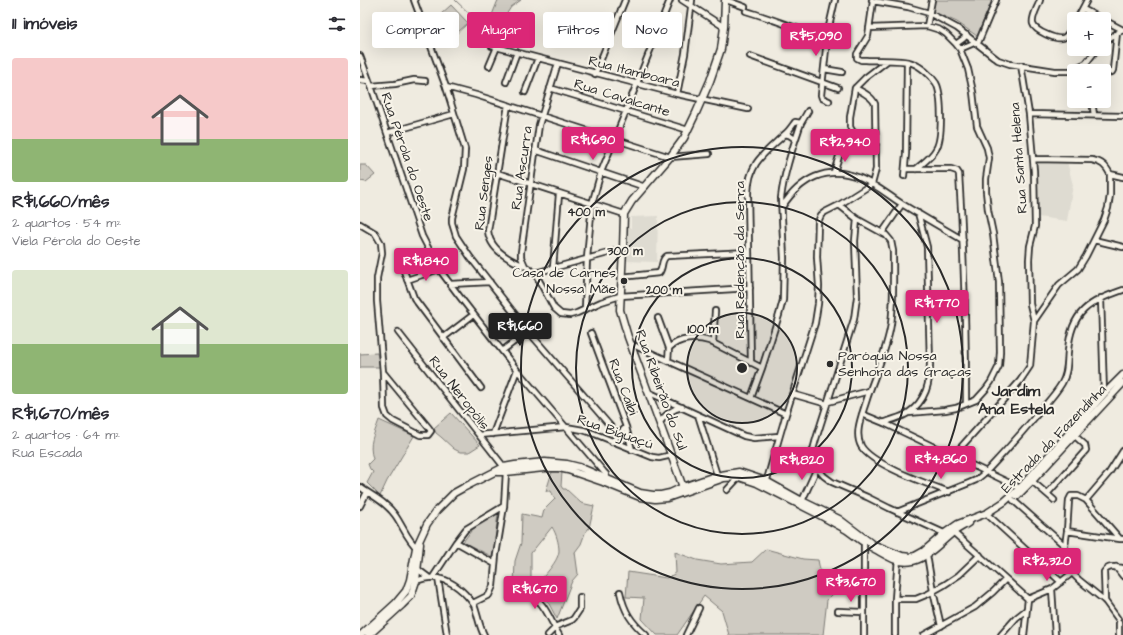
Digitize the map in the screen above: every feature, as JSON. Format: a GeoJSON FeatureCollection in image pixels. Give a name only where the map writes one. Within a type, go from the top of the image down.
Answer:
{"type":"FeatureCollection","features":[{"type":"Feature","properties":{"kind":"main road"},"geometry":{"type":"LineString","coordinates":[[624,214],[632,201],[670,157],[688,130],[702,100],[721,49],[726,0]]}},
{"type":"Feature","properties":{"kind":"main road","name":"Rua Ribeirão do Sul"},"geometry":{"type":"LineString","coordinates":[[624,214],[620,296],[621,316],[683,489]]}},
{"type":"Feature","properties":{"kind":"main road","name":"Estrada da Fazendinha"},"geometry":{"type":"LineString","coordinates":[[988,514],[1020,488],[1104,394],[1123,376]]}},
{"type":"Feature","properties":{"kind":"main road","name":"Estrada da Fazendinha"},"geometry":{"type":"LineString","coordinates":[[361,635],[396,603],[406,591],[420,539],[431,518],[454,493],[495,472],[505,470],[559,468],[604,480],[630,494],[640,498],[651,499],[666,498],[683,489],[717,475],[739,472],[839,520],[872,544],[898,558],[915,556],[949,534],[969,523],[1001,509],[1013,500],[1123,383]]}},
{"type":"Feature","properties":{"kind":"main road","name":"Estrada da Fazendinha"},"geometry":{"type":"LineString","coordinates":[[683,489],[724,478],[739,477],[765,484],[834,522],[864,542],[910,562],[921,559],[927,555],[949,534]]}},
{"type":"Feature","properties":{"kind":"main road","name":"Estrada da Fazendinha"},"geometry":{"type":"LineString","coordinates":[[369,635],[411,596],[416,581],[418,568],[417,549]]}},
{"type":"Feature","properties":{"kind":"street"},"geometry":{"type":"LineString","coordinates":[[414,0],[446,87],[465,149],[461,181],[453,210],[452,223],[456,236],[462,246],[528,331],[618,435]]}},
{"type":"Feature","properties":{"kind":"street"},"geometry":{"type":"LineString","coordinates":[[595,74],[625,0]]}},
{"type":"Feature","properties":{"kind":"street"},"geometry":{"type":"LineString","coordinates":[[585,309],[587,258],[592,204],[600,172],[670,0]]}},
{"type":"Feature","properties":{"kind":"street"},"geometry":{"type":"LineString","coordinates":[[682,0],[724,27]]}},
{"type":"Feature","properties":{"kind":"street"},"geometry":{"type":"LineString","coordinates":[[677,94],[685,54],[692,0]]}},
{"type":"Feature","properties":{"kind":"street"},"geometry":{"type":"LineString","coordinates":[[726,0],[805,32],[827,38]]}},
{"type":"Feature","properties":{"kind":"street"},"geometry":{"type":"LineString","coordinates":[[829,101],[821,97],[827,38],[835,0]]}},
{"type":"Feature","properties":{"kind":"street"},"geometry":{"type":"LineString","coordinates":[[927,26],[932,0]]}},
{"type":"Feature","properties":{"kind":"street"},"geometry":{"type":"LineString","coordinates":[[960,49],[977,43],[996,0]]}},
{"type":"Feature","properties":{"kind":"street"},"geometry":{"type":"LineString","coordinates":[[1040,0],[1034,17],[1033,25],[1035,28],[1040,32],[1060,38],[1064,38],[1067,35]]}},
{"type":"Feature","properties":{"kind":"street"},"geometry":{"type":"LineString","coordinates":[[1080,12],[1087,0]]}},
{"type":"Feature","properties":{"kind":"street"},"geometry":{"type":"LineString","coordinates":[[916,169],[934,153],[939,144],[940,95],[935,82],[931,77],[914,64],[907,62],[861,60],[857,58],[857,54],[868,36],[872,1],[929,13],[957,28],[998,60],[1010,64],[1065,72],[1086,63],[1092,56]]}},
{"type":"Feature","properties":{"kind":"street"},"geometry":{"type":"LineString","coordinates":[[1082,9],[1088,12]]}},
{"type":"Feature","properties":{"kind":"street"},"geometry":{"type":"LineString","coordinates":[[1111,24],[1123,30]]}},
{"type":"Feature","properties":{"kind":"street"},"geometry":{"type":"LineString","coordinates":[[869,28],[927,26],[940,30],[946,34],[960,49],[968,69],[973,92],[977,126],[987,148],[989,158],[986,191],[998,269],[1000,315],[999,366],[992,382],[976,400],[956,408],[908,413],[884,423]]}},
{"type":"Feature","properties":{"kind":"street"},"geometry":{"type":"LineString","coordinates":[[1111,37],[1123,30]]}},
{"type":"Feature","properties":{"kind":"street"},"geometry":{"type":"LineString","coordinates":[[1111,72],[1113,70],[1117,33]]}},
{"type":"Feature","properties":{"kind":"street"},"geometry":{"type":"LineString","coordinates":[[956,44],[967,35]]}},
{"type":"Feature","properties":{"kind":"street","name":"Rua Itamboara"},"geometry":{"type":"LineString","coordinates":[[489,66],[495,46],[595,74],[702,100],[748,109]]}},
{"type":"Feature","properties":{"kind":"street"},"geometry":{"type":"LineString","coordinates":[[506,82],[517,52]]}},
{"type":"Feature","properties":{"kind":"street","name":"Rua Pérola do Oeste"},"geometry":{"type":"LineString","coordinates":[[360,56],[422,236],[439,269],[473,315],[517,370],[606,474],[604,480]]}},
{"type":"Feature","properties":{"kind":"street"},"geometry":{"type":"LineString","coordinates":[[750,56],[838,88]]}},
{"type":"Feature","properties":{"kind":"street"},"geometry":{"type":"LineString","coordinates":[[525,92],[538,58]]}},
{"type":"Feature","properties":{"kind":"street"},"geometry":{"type":"LineString","coordinates":[[876,145],[868,142],[853,132],[850,127],[850,117],[855,88],[887,61]]}},
{"type":"Feature","properties":{"kind":"street"},"geometry":{"type":"LineString","coordinates":[[904,176],[906,169],[907,62]]}},
{"type":"Feature","properties":{"kind":"street","name":"Rua Ascurra"},"geometry":{"type":"LineString","coordinates":[[525,266],[521,257],[521,252],[535,150],[541,116],[558,63]]}},
{"type":"Feature","properties":{"kind":"street","name":"Rua Santa Helena"},"geometry":{"type":"LineString","coordinates":[[1020,65],[1029,114],[1033,159],[1035,226],[1030,246],[1029,260],[1030,304],[1034,321]]}},
{"type":"Feature","properties":{"kind":"street"},"geometry":{"type":"LineString","coordinates":[[824,69],[842,72]]}},
{"type":"Feature","properties":{"kind":"street"},"geometry":{"type":"LineString","coordinates":[[360,80],[370,83],[395,84],[414,80],[425,80]]}},
{"type":"Feature","properties":{"kind":"street"},"geometry":{"type":"LineString","coordinates":[[446,87],[476,94],[670,157],[709,154]]}},
{"type":"Feature","properties":{"kind":"street","name":"Rua Cavalcante"},"geometry":{"type":"LineString","coordinates":[[550,88],[688,130]]}},
{"type":"Feature","properties":{"kind":"street"},"geometry":{"type":"LineString","coordinates":[[765,484],[815,323],[819,286],[817,258],[818,222],[821,214],[839,205],[872,184],[876,169],[874,101],[855,88]]}},
{"type":"Feature","properties":{"kind":"street","name":"Rua Senges"},"geometry":{"type":"LineString","coordinates":[[508,105],[488,236],[490,242],[502,254],[525,266]]}},
{"type":"Feature","properties":{"kind":"street"},"geometry":{"type":"LineString","coordinates":[[1093,108],[1094,115]]}},
{"type":"Feature","properties":{"kind":"street","name":"Rua Redenção da Serra"},"geometry":{"type":"LineString","coordinates":[[751,363],[748,189],[752,170],[761,157],[795,122],[801,123],[808,111]]}},
{"type":"Feature","properties":{"kind":"street"},"geometry":{"type":"LineString","coordinates":[[387,133],[454,114]]}},
{"type":"Feature","properties":{"kind":"street"},"geometry":{"type":"LineString","coordinates":[[1029,114],[1123,116]]}},
{"type":"Feature","properties":{"kind":"street"},"geometry":{"type":"LineString","coordinates":[[751,398],[781,306],[783,294],[784,258],[781,198],[795,139],[801,123]]}},
{"type":"Feature","properties":{"kind":"street"},"geometry":{"type":"LineString","coordinates":[[785,134],[795,139]]}},
{"type":"Feature","properties":{"kind":"street"},"geometry":{"type":"LineString","coordinates":[[535,150],[645,186]]}},
{"type":"Feature","properties":{"kind":"street"},"geometry":{"type":"LineString","coordinates":[[834,172],[841,150]]}},
{"type":"Feature","properties":{"kind":"street"},"geometry":{"type":"LineString","coordinates":[[953,456],[1020,381],[1030,366],[1034,321],[1054,292],[1082,264],[1108,208],[1110,195],[1110,174],[1106,166],[1098,161],[1092,160],[1033,159]]}},
{"type":"Feature","properties":{"kind":"street"},"geometry":{"type":"LineString","coordinates":[[906,169],[951,169],[957,171],[959,174],[966,324],[966,404]]}},
{"type":"Feature","properties":{"kind":"street"},"geometry":{"type":"LineString","coordinates":[[497,172],[559,194],[624,214]]}},
{"type":"Feature","properties":{"kind":"street"},"geometry":{"type":"LineString","coordinates":[[782,207],[793,193],[810,179],[818,175],[834,172],[860,178],[872,184],[918,214],[963,240]]}},
{"type":"Feature","properties":{"kind":"street"},"geometry":{"type":"LineString","coordinates":[[1110,174],[1123,177]]}},
{"type":"Feature","properties":{"kind":"street"},"geometry":{"type":"LineString","coordinates":[[552,268],[559,194]]}},
{"type":"Feature","properties":{"kind":"street"},"geometry":{"type":"LineString","coordinates":[[882,233],[902,204]]}},
{"type":"Feature","properties":{"kind":"street"},"geometry":{"type":"LineString","coordinates":[[839,205],[857,219],[889,238],[893,251],[891,324],[883,355],[862,414],[858,436],[860,444],[869,456],[928,485],[948,492]]}},
{"type":"Feature","properties":{"kind":"street"},"geometry":{"type":"LineString","coordinates":[[908,413],[922,398],[927,389],[930,363],[927,247],[918,214]]}},
{"type":"Feature","properties":{"kind":"street"},"geometry":{"type":"LineString","coordinates":[[857,219],[855,241],[857,297],[854,320],[813,450],[813,461],[824,476],[832,482],[949,534],[963,542],[980,555],[1028,599]]}},
{"type":"Feature","properties":{"kind":"street"},"geometry":{"type":"LineString","coordinates":[[360,224],[375,233],[382,243],[382,254],[377,278],[377,301],[383,372],[384,408],[388,416],[393,420],[420,435],[428,436],[430,434],[429,428],[383,372]]}},
{"type":"Feature","properties":{"kind":"street"},"geometry":{"type":"LineString","coordinates":[[1094,240],[1123,247]]}},
{"type":"Feature","properties":{"kind":"street"},"geometry":{"type":"LineString","coordinates":[[535,273],[623,249]]}},
{"type":"Feature","properties":{"kind":"street"},"geometry":{"type":"LineString","coordinates":[[621,277],[659,272],[662,270],[663,259],[667,256],[750,252]]}},
{"type":"Feature","properties":{"kind":"street"},"geometry":{"type":"LineString","coordinates":[[525,266],[535,273],[557,312],[570,315],[620,296],[750,288]]}},
{"type":"Feature","properties":{"kind":"street"},"geometry":{"type":"LineString","coordinates":[[407,280],[439,269]]}},
{"type":"Feature","properties":{"kind":"street"},"geometry":{"type":"LineString","coordinates":[[404,271],[414,298],[481,388]]}},
{"type":"Feature","properties":{"kind":"street"},"geometry":{"type":"LineString","coordinates":[[450,284],[490,282]]}},
{"type":"Feature","properties":{"kind":"street"},"geometry":{"type":"LineString","coordinates":[[897,512],[976,480],[986,472],[1040,412],[1061,385],[1065,377],[1070,334],[1080,315],[1092,303],[1123,290]]}},
{"type":"Feature","properties":{"kind":"street"},"geometry":{"type":"LineString","coordinates":[[1101,298],[1104,394]]}},
{"type":"Feature","properties":{"kind":"street"},"geometry":{"type":"LineString","coordinates":[[713,343],[715,311]]}},
{"type":"Feature","properties":{"kind":"street"},"geometry":{"type":"LineString","coordinates":[[443,338],[473,315]]}},
{"type":"Feature","properties":{"kind":"street"},"geometry":{"type":"LineString","coordinates":[[658,318],[669,348],[668,360]]}},
{"type":"Feature","properties":{"kind":"street"},"geometry":{"type":"LineString","coordinates":[[502,351],[528,331]]}},
{"type":"Feature","properties":{"kind":"street","name":"Rua Neropólis"},"geometry":{"type":"LineString","coordinates":[[398,332],[505,470]]}},
{"type":"Feature","properties":{"kind":"street","name":"Rua Caibi"},"geometry":{"type":"LineString","coordinates":[[591,333],[626,427],[632,450]]}},
{"type":"Feature","properties":{"kind":"street"},"geometry":{"type":"LineString","coordinates":[[669,348],[677,342],[695,338],[703,339],[762,368]]}},
{"type":"Feature","properties":{"kind":"street"},"geometry":{"type":"LineString","coordinates":[[631,344],[786,414]]}},
{"type":"Feature","properties":{"kind":"street"},"geometry":{"type":"LineString","coordinates":[[493,434],[517,370]]}},
{"type":"Feature","properties":{"kind":"street"},"geometry":{"type":"LineString","coordinates":[[792,394],[828,403],[870,390]]}},
{"type":"Feature","properties":{"kind":"street"},"geometry":{"type":"LineString","coordinates":[[648,392],[744,436],[754,438],[779,436]]}},
{"type":"Feature","properties":{"kind":"street"},"geometry":{"type":"LineString","coordinates":[[916,405],[920,410],[925,412]]}},
{"type":"Feature","properties":{"kind":"street"},"geometry":{"type":"LineString","coordinates":[[660,422],[671,411],[682,407]]}},
{"type":"Feature","properties":{"kind":"street"},"geometry":{"type":"LineString","coordinates":[[862,414],[895,428],[1020,488]]}},
{"type":"Feature","properties":{"kind":"street"},"geometry":{"type":"LineString","coordinates":[[698,415],[717,475]]}},
{"type":"Feature","properties":{"kind":"street"},"geometry":{"type":"LineString","coordinates":[[895,428],[901,416]]}},
{"type":"Feature","properties":{"kind":"street","name":"Rua Biguaçú"},"geometry":{"type":"LineString","coordinates":[[479,435],[566,427],[595,434],[652,457],[659,458],[672,456]]}},
{"type":"Feature","properties":{"kind":"street"},"geometry":{"type":"LineString","coordinates":[[612,442],[626,427]]}},
{"type":"Feature","properties":{"kind":"street"},"geometry":{"type":"LineString","coordinates":[[1047,494],[1086,450],[1085,445],[1074,435]]}},
{"type":"Feature","properties":{"kind":"street"},"geometry":{"type":"LineString","coordinates":[[1086,500],[1109,473],[1123,451]]}},
{"type":"Feature","properties":{"kind":"street"},"geometry":{"type":"LineString","coordinates":[[802,501],[817,468]]}},
{"type":"Feature","properties":{"kind":"street"},"geometry":{"type":"LineString","coordinates":[[473,604],[492,592],[504,506],[505,470]]}},
{"type":"Feature","properties":{"kind":"street"},"geometry":{"type":"LineString","coordinates":[[727,490],[739,477]]}},
{"type":"Feature","properties":{"kind":"street"},"geometry":{"type":"LineString","coordinates":[[1032,481],[1054,500]]}},
{"type":"Feature","properties":{"kind":"street"},"geometry":{"type":"LineString","coordinates":[[928,485],[936,491],[938,496]]}},
{"type":"Feature","properties":{"kind":"street"},"geometry":{"type":"LineString","coordinates":[[360,487],[376,497],[395,514],[409,539],[417,549]]}},
{"type":"Feature","properties":{"kind":"street"},"geometry":{"type":"LineString","coordinates":[[360,506],[366,492]]}},
{"type":"Feature","properties":{"kind":"street"},"geometry":{"type":"LineString","coordinates":[[1119,635],[1120,624],[1105,602],[1072,573],[1068,565],[1065,554],[1065,546],[1068,500],[1071,496],[1078,496],[1086,500],[1122,539]]}},
{"type":"Feature","properties":{"kind":"street"},"geometry":{"type":"LineString","coordinates":[[1013,500],[1065,546]]}},
{"type":"Feature","properties":{"kind":"street"},"geometry":{"type":"LineString","coordinates":[[416,581],[433,577],[466,529],[504,506]]}},
{"type":"Feature","properties":{"kind":"street"},"geometry":{"type":"LineString","coordinates":[[904,515],[906,508]]}},
{"type":"Feature","properties":{"kind":"street"},"geometry":{"type":"LineString","coordinates":[[988,514],[1061,582]]}},
{"type":"Feature","properties":{"kind":"street"},"geometry":{"type":"LineString","coordinates":[[1067,531],[1122,539]]}},
{"type":"Feature","properties":{"kind":"street"},"geometry":{"type":"LineString","coordinates":[[456,542],[495,564]]}},
{"type":"Feature","properties":{"kind":"street"},"geometry":{"type":"LineString","coordinates":[[864,542],[864,635]]}},
{"type":"Feature","properties":{"kind":"street"},"geometry":{"type":"LineString","coordinates":[[927,555],[941,626]]}},
{"type":"Feature","properties":{"kind":"street"},"geometry":{"type":"LineString","coordinates":[[895,599],[921,598],[959,575],[980,555]]}},
{"type":"Feature","properties":{"kind":"street"},"geometry":{"type":"LineString","coordinates":[[895,635],[895,599],[898,558]]}},
{"type":"Feature","properties":{"kind":"street"},"geometry":{"type":"LineString","coordinates":[[1105,602],[1104,572],[1109,567],[1123,568]]}},
{"type":"Feature","properties":{"kind":"street"},"geometry":{"type":"LineString","coordinates":[[1116,567],[1123,576]]}},
{"type":"Feature","properties":{"kind":"street"},"geometry":{"type":"LineString","coordinates":[[418,568],[420,571],[453,583],[460,588],[473,604],[484,635]]}},
{"type":"Feature","properties":{"kind":"street"},"geometry":{"type":"LineString","coordinates":[[1028,599],[1052,589],[1072,573]]}},
{"type":"Feature","properties":{"kind":"street"},"geometry":{"type":"LineString","coordinates":[[433,577],[447,635]]}},
{"type":"Feature","properties":{"kind":"street"},"geometry":{"type":"LineString","coordinates":[[924,635],[975,608],[1006,579]]}},
{"type":"Feature","properties":{"kind":"street"},"geometry":{"type":"LineString","coordinates":[[840,584],[864,586]]}},
{"type":"Feature","properties":{"kind":"street"},"geometry":{"type":"LineString","coordinates":[[522,588],[541,604],[547,612],[554,628],[560,635]]}},
{"type":"Feature","properties":{"kind":"street"},"geometry":{"type":"LineString","coordinates":[[1052,589],[1055,635]]}},
{"type":"Feature","properties":{"kind":"street"},"geometry":{"type":"LineString","coordinates":[[620,592],[623,604],[628,614],[636,626],[646,635]]}},
{"type":"Feature","properties":{"kind":"street"},"geometry":{"type":"LineString","coordinates":[[548,635],[554,628],[574,618],[580,609],[580,597]]}},
{"type":"Feature","properties":{"kind":"street"},"geometry":{"type":"LineString","coordinates":[[1024,635],[1028,599]]}},
{"type":"Feature","properties":{"kind":"street"},"geometry":{"type":"LineString","coordinates":[[686,635],[699,608]]}},
{"type":"Feature","properties":{"kind":"street"},"geometry":{"type":"LineString","coordinates":[[1000,635],[1026,610]]}},
{"type":"Feature","properties":{"kind":"street"},"geometry":{"type":"LineString","coordinates":[[838,611],[864,612]]}},
{"type":"Feature","properties":{"kind":"shaded area"},"geometry":{"type":"Polygon","coordinates":[[[498,0],[521,0],[511,7],[508,12],[493,12],[498,0]]]}},
{"type":"Feature","properties":{"kind":"shaded area"},"geometry":{"type":"Polygon","coordinates":[[[934,0],[992,0],[977,36],[957,22],[934,12],[934,0]]]}},
{"type":"Feature","properties":{"kind":"shaded area"},"geometry":{"type":"Polygon","coordinates":[[[451,5],[458,12],[443,12],[451,5]]]}},
{"type":"Feature","properties":{"kind":"shaded area"},"geometry":{"type":"Polygon","coordinates":[[[459,13],[467,22],[467,24],[459,31],[459,13]]]}},
{"type":"Feature","properties":{"kind":"shaded area"},"geometry":{"type":"Polygon","coordinates":[[[1038,161],[1067,162],[1073,185],[1067,221],[1038,217],[1036,163],[1038,161]]]}},
{"type":"Feature","properties":{"kind":"shaded area"},"geometry":{"type":"Polygon","coordinates":[[[360,165],[366,165],[375,175],[366,182],[360,181],[360,165]]]}},
{"type":"Feature","properties":{"kind":"shaded area"},"geometry":{"type":"Polygon","coordinates":[[[658,216],[657,262],[624,261],[626,228],[631,228],[631,217],[658,216]]]}},
{"type":"Feature","properties":{"kind":"shaded area"},"geometry":{"type":"Polygon","coordinates":[[[377,353],[380,367],[360,368],[360,354],[377,353]]]}},
{"type":"Feature","properties":{"kind":"shaded area"},"geometry":{"type":"Polygon","coordinates":[[[451,413],[480,445],[469,452],[460,452],[454,449],[436,433],[434,428],[451,413]]]}},
{"type":"Feature","properties":{"kind":"shaded area"},"geometry":{"type":"Polygon","coordinates":[[[379,420],[414,436],[387,481],[380,496],[367,483],[373,472],[368,464],[373,459],[371,444],[379,420]]]}},
{"type":"Feature","properties":{"kind":"shaded area"},"geometry":{"type":"Polygon","coordinates":[[[552,472],[562,472],[561,486],[563,489],[566,489],[581,503],[594,506],[589,528],[575,552],[578,574],[572,581],[557,619],[548,602],[532,589],[548,571],[558,556],[558,541],[552,527],[531,553],[531,585],[514,585],[515,561],[521,543],[522,514],[542,518],[544,510],[555,499],[551,491],[546,491],[552,472]]]}},
{"type":"Feature","properties":{"kind":"shaded area"},"geometry":{"type":"Polygon","coordinates":[[[498,513],[493,557],[463,542],[471,531],[479,524],[498,513]]]}},
{"type":"Feature","properties":{"kind":"shaded area"},"geometry":{"type":"Polygon","coordinates":[[[766,549],[803,559],[818,560],[821,575],[834,593],[827,600],[823,635],[729,635],[722,611],[704,596],[677,635],[657,635],[642,619],[644,598],[626,597],[628,572],[667,578],[676,573],[675,552],[697,560],[721,564],[752,562],[766,549]]]}},
{"type":"Feature","properties":{"kind":"waterway"},"geometry":{"type":"LineString","coordinates":[[455,0],[468,12]]}},
{"type":"Feature","properties":{"kind":"place","name":"Casa de Carnes Nossa Mãe"},"geometry":{"type":"Point","coordinates":[624,281]}},
{"type":"Feature","properties":{"kind":"place","name":"Paróquia Nossa Senhora das Graças"},"geometry":{"type":"Point","coordinates":[830,364]}},
{"type":"Feature","properties":{"kind":"district","name":"Jardim Ana Estela"},"geometry":{"type":"Point","coordinates":[1016,400]}}]}
